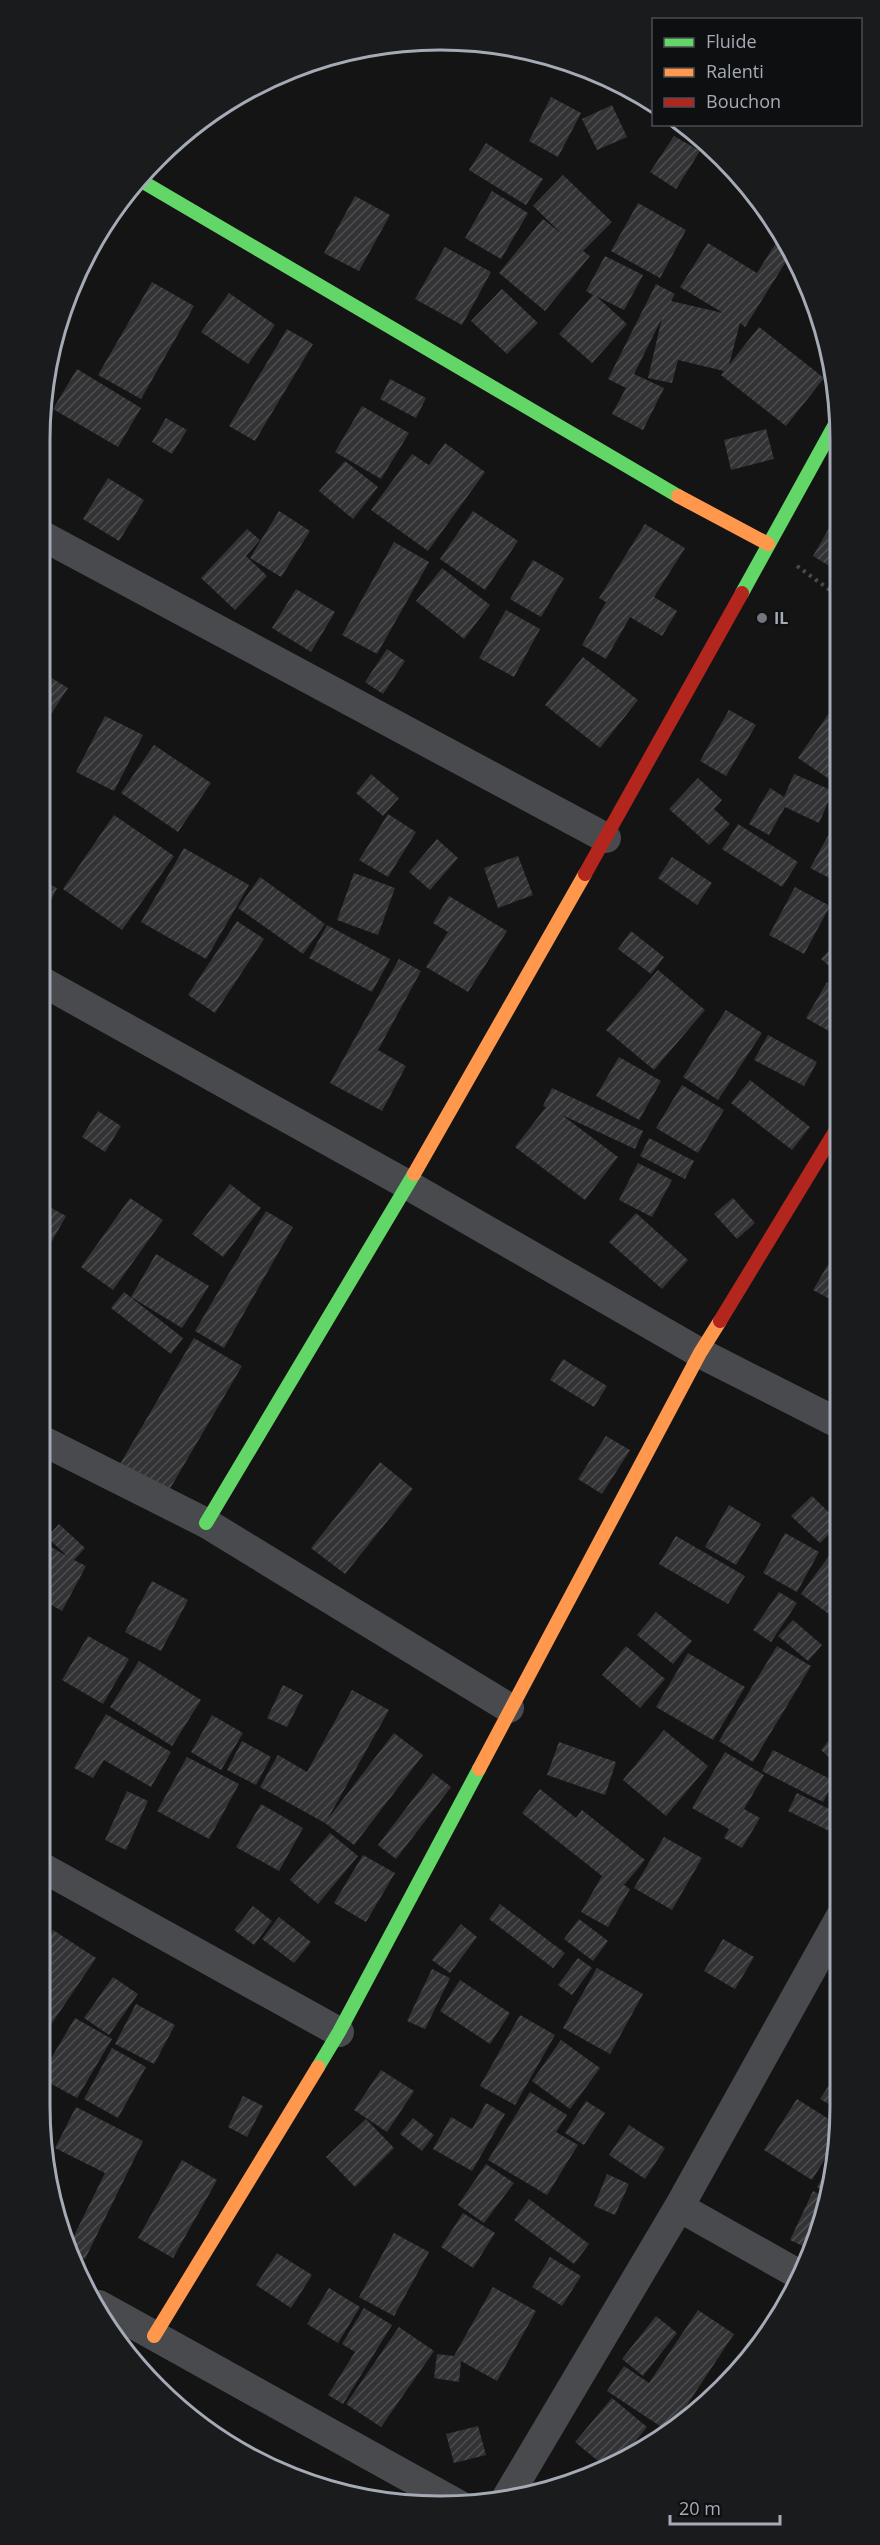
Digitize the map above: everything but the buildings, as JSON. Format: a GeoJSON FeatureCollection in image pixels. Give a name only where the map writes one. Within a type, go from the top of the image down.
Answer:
{"type":"FeatureCollection","features":[{"type":"Feature","properties":{"kind":"street"},"geometry":{"type":"LineString","coordinates":[[146,183],[714,517],[768,543]]}},
{"type":"Feature","properties":{"kind":"street"},"geometry":{"type":"LineString","coordinates":[[206,1523],[408,1185],[606,838],[830,433]]}},
{"type":"Feature","properties":{"kind":"street"},"geometry":{"type":"LineString","coordinates":[[50,540],[606,838]]}},
{"type":"Feature","properties":{"kind":"street"},"geometry":{"type":"LineString","coordinates":[[50,986],[408,1185],[700,1353],[830,1420]]}},
{"type":"Feature","properties":{"kind":"street"},"geometry":{"type":"LineString","coordinates":[[154,2336],[339,2032],[509,1708],[700,1353],[830,1140]]}},
{"type":"Feature","properties":{"kind":"street"},"geometry":{"type":"LineString","coordinates":[[50,1445],[206,1523],[509,1708]]}},
{"type":"Feature","properties":{"kind":"street"},"geometry":{"type":"LineString","coordinates":[[50,1872],[339,2032]]}},
{"type":"Feature","properties":{"kind":"street"},"geometry":{"type":"LineString","coordinates":[[512,2489],[679,2206],[830,1936]]}},
{"type":"Feature","properties":{"kind":"street"},"geometry":{"type":"LineString","coordinates":[[679,2206],[793,2271]]}},
{"type":"Feature","properties":{"kind":"street"},"geometry":{"type":"LineString","coordinates":[[108,2310],[443,2496]]}},
{"type":"Feature","properties":{"kind":"path"},"geometry":{"type":"LineString","coordinates":[[768,543],[830,590]]}},
{"type":"Feature","properties":{"kind":"traffic: fast"},"geometry":{"type":"LineString","coordinates":[[146,183],[678,496]]}},
{"type":"Feature","properties":{"kind":"traffic: fast"},"geometry":{"type":"LineString","coordinates":[[742,593],[830,434]]}},
{"type":"Feature","properties":{"kind":"traffic: fast"},"geometry":{"type":"LineString","coordinates":[[206,1523],[414,1174]]}},
{"type":"Feature","properties":{"kind":"traffic: fast"},"geometry":{"type":"LineString","coordinates":[[318,2067],[339,2032],[479,1769]]}},
{"type":"Feature","properties":{"kind":"traffic: slow"},"geometry":{"type":"LineString","coordinates":[[678,496],[768,544]]}},
{"type":"Feature","properties":{"kind":"traffic: slow"},"geometry":{"type":"LineString","coordinates":[[414,1174],[585,874]]}},
{"type":"Feature","properties":{"kind":"traffic: slow"},"geometry":{"type":"LineString","coordinates":[[479,1769],[700,1353],[720,1321]]}},
{"type":"Feature","properties":{"kind":"traffic: slow"},"geometry":{"type":"LineString","coordinates":[[154,2336],[318,2067]]}},
{"type":"Feature","properties":{"kind":"traffic: jam"},"geometry":{"type":"LineString","coordinates":[[585,874],[742,593]]}},
{"type":"Feature","properties":{"kind":"traffic: jam"},"geometry":{"type":"LineString","coordinates":[[720,1321],[830,1140]]}},
{"type":"Feature","properties":{"kind":"place","name":"IL"},"geometry":{"type":"Point","coordinates":[762,618]}}]}
